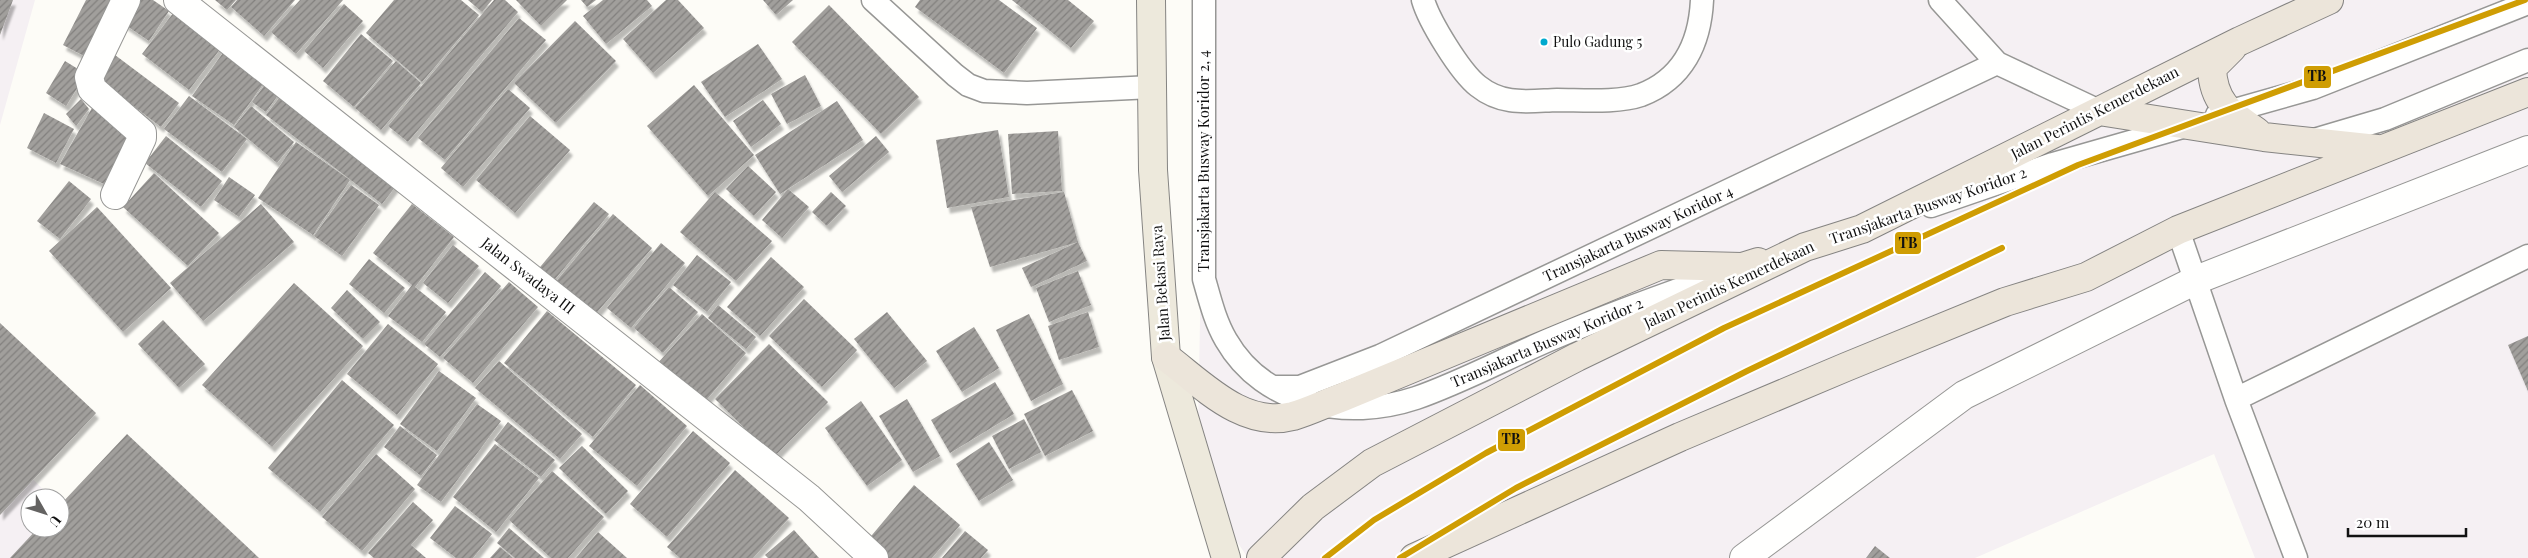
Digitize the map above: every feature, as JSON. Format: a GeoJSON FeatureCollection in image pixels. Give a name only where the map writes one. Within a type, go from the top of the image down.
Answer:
{"type":"FeatureCollection","features":[{"type":"Feature","properties":{"kind":"highway","name":"Jalan Perintis Kemerdekaan"},"geometry":{"type":"LineString","coordinates":[[1862,229],[2240,41],[2329,0]]}},
{"type":"Feature","properties":{"kind":"highway"},"geometry":{"type":"LineString","coordinates":[[2240,41],[2212,68],[2216,93],[2225,105],[2227,112],[2264,137]]}},
{"type":"Feature","properties":{"kind":"highway"},"geometry":{"type":"LineString","coordinates":[[1414,558],[1426,550],[1671,441],[1838,371],[2005,302],[2086,277],[2178,230],[2528,92]]}},
{"type":"Feature","properties":{"kind":"highway"},"geometry":{"type":"LineString","coordinates":[[2099,111],[2264,137],[2383,149]]}},
{"type":"Feature","properties":{"kind":"highway","name":"Jalan Perintis Kemerdekaan"},"geometry":{"type":"LineString","coordinates":[[1261,558],[1313,507],[1372,463],[1577,357],[1805,247]]}},
{"type":"Feature","properties":{"kind":"highway"},"geometry":{"type":"LineString","coordinates":[[1166,357],[1229,405],[1255,417],[1291,416],[1661,265],[1742,267]]}},
{"type":"Feature","properties":{"kind":"main road","name":"Jalan Bekasi Raya"},"geometry":{"type":"LineString","coordinates":[[1151,0],[1153,170],[1166,357],[1226,558]]}},
{"type":"Feature","properties":{"kind":"street"},"geometry":{"type":"LineString","coordinates":[[115,195],[142,138],[142,132],[92,89],[89,77],[126,0]]}},
{"type":"Feature","properties":{"kind":"street","name":"Jalan Swadaya III"},"geometry":{"type":"LineString","coordinates":[[178,0],[801,492],[874,558]]}},
{"type":"Feature","properties":{"kind":"street"},"geometry":{"type":"LineString","coordinates":[[1744,558],[1964,395],[2196,280],[2528,150]]}},
{"type":"Feature","properties":{"kind":"lane"},"geometry":{"type":"LineString","coordinates":[[873,0],[968,85],[984,91],[1027,94],[1152,87]]}},
{"type":"Feature","properties":{"kind":"lane","name":"Transjakarta Busway Koridor 2, 4"},"geometry":{"type":"LineString","coordinates":[[1204,0],[1204,279],[1214,315],[1226,340],[1251,372],[1274,387]]}},
{"type":"Feature","properties":{"kind":"lane"},"geometry":{"type":"LineString","coordinates":[[1423,0],[1426,11],[1459,65],[1478,86],[1507,101],[1606,100],[1639,96],[1667,82],[1690,56],[1701,15],[1702,0]]}},
{"type":"Feature","properties":{"kind":"lane"},"geometry":{"type":"LineString","coordinates":[[1940,0],[1997,62],[2099,111]]}},
{"type":"Feature","properties":{"kind":"lane","name":"Transjakarta Busway Koridor 2"},"geometry":{"type":"LineString","coordinates":[[1742,267],[1862,229],[2053,164],[2313,88],[2528,3]]}},
{"type":"Feature","properties":{"kind":"lane"},"geometry":{"type":"LineString","coordinates":[[2305,142],[2385,119],[2528,60]]}},
{"type":"Feature","properties":{"kind":"lane","name":"Transjakarta Busway Koridor 4"},"geometry":{"type":"LineString","coordinates":[[1274,387],[1300,387],[1380,356],[1997,62]]}},
{"type":"Feature","properties":{"kind":"lane"},"geometry":{"type":"LineString","coordinates":[[2178,230],[2236,400],[2296,558]]}},
{"type":"Feature","properties":{"kind":"lane"},"geometry":{"type":"LineString","coordinates":[[2236,400],[2528,256]]}},
{"type":"Feature","properties":{"kind":"lane"},"geometry":{"type":"LineString","coordinates":[[1274,387],[1303,402],[1319,406]]}},
{"type":"Feature","properties":{"kind":"shaded area"},"geometry":{"type":"Polygon","coordinates":[[[0,0],[35,0],[0,125],[0,0]]]}},
{"type":"Feature","properties":{"kind":"shaded area"},"geometry":{"type":"Polygon","coordinates":[[[1206,0],[2528,0],[2528,558],[2255,558],[2214,454],[1975,558],[1248,558],[1197,482],[1206,0]]]}},
{"type":"Feature","properties":{"kind":"shaded area"},"geometry":{"type":"Polygon","coordinates":[[[0,447],[42,488],[20,488],[20,538],[70,538],[70,534],[114,558],[0,558],[0,447]]]}},
{"type":"Feature","properties":{"kind":"building"},"geometry":{"type":"Polygon","coordinates":[[[0,0],[13,0],[0,35],[0,0]]]}},
{"type":"Feature","properties":{"kind":"building"},"geometry":{"type":"Polygon","coordinates":[[[86,0],[118,0],[88,58],[63,45],[86,0]]]}},
{"type":"Feature","properties":{"kind":"building"},"geometry":{"type":"Polygon","coordinates":[[[140,0],[153,0],[169,11],[149,41],[124,24],[140,0]]]}},
{"type":"Feature","properties":{"kind":"building"},"geometry":{"type":"Polygon","coordinates":[[[215,0],[236,0],[227,10],[215,0]]]}},
{"type":"Feature","properties":{"kind":"building"},"geometry":{"type":"Polygon","coordinates":[[[237,0],[295,0],[264,36],[231,7],[237,0]]]}},
{"type":"Feature","properties":{"kind":"building"},"geometry":{"type":"Polygon","coordinates":[[[300,0],[343,0],[296,54],[271,32],[300,0]]]}},
{"type":"Feature","properties":{"kind":"building"},"geometry":{"type":"Polygon","coordinates":[[[394,0],[461,0],[479,15],[422,82],[366,33],[394,0]]]}},
{"type":"Feature","properties":{"kind":"building"},"geometry":{"type":"Polygon","coordinates":[[[468,0],[492,0],[482,12],[468,0]]]}},
{"type":"Feature","properties":{"kind":"building"},"geometry":{"type":"Polygon","coordinates":[[[494,0],[505,0],[518,12],[408,142],[388,126],[494,0]]]}},
{"type":"Feature","properties":{"kind":"building"},"geometry":{"type":"Polygon","coordinates":[[[516,0],[567,0],[541,26],[516,0]]]}},
{"type":"Feature","properties":{"kind":"building"},"geometry":{"type":"Polygon","coordinates":[[[581,0],[596,0],[587,7],[581,0]]]}},
{"type":"Feature","properties":{"kind":"building"},"geometry":{"type":"Polygon","coordinates":[[[603,0],[647,0],[652,6],[606,44],[583,16],[603,0]]]}},
{"type":"Feature","properties":{"kind":"building"},"geometry":{"type":"Polygon","coordinates":[[[666,0],[678,0],[704,28],[653,73],[623,39],[666,0]]]}},
{"type":"Feature","properties":{"kind":"building"},"geometry":{"type":"Polygon","coordinates":[[[763,0],[793,0],[776,15],[763,0]]]}},
{"type":"Feature","properties":{"kind":"building"},"geometry":{"type":"Polygon","coordinates":[[[920,0],[999,0],[1037,28],[1004,73],[915,7],[920,0]]]}},
{"type":"Feature","properties":{"kind":"building"},"geometry":{"type":"Polygon","coordinates":[[[1012,0],[1068,0],[1094,21],[1071,48],[1012,0]]]}},
{"type":"Feature","properties":{"kind":"building"},"geometry":{"type":"Polygon","coordinates":[[[344,4],[363,21],[323,68],[304,51],[344,4]]]}},
{"type":"Feature","properties":{"kind":"building"},"geometry":{"type":"Polygon","coordinates":[[[829,5],[919,97],[881,134],[792,42],[829,5]]]}},
{"type":"Feature","properties":{"kind":"building"},"geometry":{"type":"Polygon","coordinates":[[[174,12],[221,48],[189,90],[142,54],[174,12]]]}},
{"type":"Feature","properties":{"kind":"building"},"geometry":{"type":"Polygon","coordinates":[[[519,18],[546,40],[445,160],[418,138],[519,18]]]}},
{"type":"Feature","properties":{"kind":"building"},"geometry":{"type":"Polygon","coordinates":[[[575,21],[616,61],[556,123],[514,83],[575,21]]]}},
{"type":"Feature","properties":{"kind":"building"},"geometry":{"type":"Polygon","coordinates":[[[361,34],[393,61],[354,107],[323,81],[361,34]]]}},
{"type":"Feature","properties":{"kind":"building"},"geometry":{"type":"Polygon","coordinates":[[[758,44],[782,79],[725,117],[701,82],[758,44]]]}},
{"type":"Feature","properties":{"kind":"building"},"geometry":{"type":"Polygon","coordinates":[[[225,50],[266,80],[234,125],[192,96],[225,50]]]}},
{"type":"Feature","properties":{"kind":"building"},"geometry":{"type":"Polygon","coordinates":[[[115,55],[179,103],[161,127],[97,78],[115,55]]]}},
{"type":"Feature","properties":{"kind":"building"},"geometry":{"type":"Polygon","coordinates":[[[65,61],[86,74],[66,106],[46,93],[65,61]]]}},
{"type":"Feature","properties":{"kind":"building"},"geometry":{"type":"Polygon","coordinates":[[[396,61],[421,83],[381,130],[355,108],[396,61]]]}},
{"type":"Feature","properties":{"kind":"building"},"geometry":{"type":"Polygon","coordinates":[[[805,75],[821,106],[787,124],[771,94],[805,75]]]}},
{"type":"Feature","properties":{"kind":"building"},"geometry":{"type":"Polygon","coordinates":[[[267,82],[281,91],[266,112],[252,102],[267,82]]]}},
{"type":"Feature","properties":{"kind":"building"},"geometry":{"type":"Polygon","coordinates":[[[694,85],[754,155],[708,196],[647,126],[694,85]]]}},
{"type":"Feature","properties":{"kind":"building"},"geometry":{"type":"Polygon","coordinates":[[[508,89],[530,108],[463,187],[441,168],[508,89]]]}},
{"type":"Feature","properties":{"kind":"building"},"geometry":{"type":"Polygon","coordinates":[[[283,93],[399,182],[382,204],[266,115],[283,93]]]}},
{"type":"Feature","properties":{"kind":"building"},"geometry":{"type":"Polygon","coordinates":[[[189,96],[247,139],[222,172],[164,129],[189,96]]]}},
{"type":"Feature","properties":{"kind":"building"},"geometry":{"type":"Polygon","coordinates":[[[81,99],[89,109],[76,126],[66,114],[81,99]]]}},
{"type":"Feature","properties":{"kind":"building"},"geometry":{"type":"Polygon","coordinates":[[[763,100],[781,124],[751,147],[733,121],[763,100]]]}},
{"type":"Feature","properties":{"kind":"building"},"geometry":{"type":"Polygon","coordinates":[[[96,101],[130,131],[104,184],[60,164],[96,101]]]}},
{"type":"Feature","properties":{"kind":"building"},"geometry":{"type":"Polygon","coordinates":[[[837,101],[863,140],[780,194],[755,155],[837,101]]]}},
{"type":"Feature","properties":{"kind":"building"},"geometry":{"type":"Polygon","coordinates":[[[251,106],[294,142],[277,163],[234,127],[251,106]]]}},
{"type":"Feature","properties":{"kind":"building"},"geometry":{"type":"Polygon","coordinates":[[[44,113],[74,129],[56,163],[27,148],[44,113]]]}},
{"type":"Feature","properties":{"kind":"building"},"geometry":{"type":"Polygon","coordinates":[[[530,116],[570,150],[515,213],[476,180],[530,116]]]}},
{"type":"Feature","properties":{"kind":"building"},"geometry":{"type":"Polygon","coordinates":[[[998,130],[1009,197],[947,208],[936,140],[998,130]]]}},
{"type":"Feature","properties":{"kind":"building"},"geometry":{"type":"Polygon","coordinates":[[[1058,131],[1062,191],[1012,194],[1008,134],[1058,131]]]}},
{"type":"Feature","properties":{"kind":"building"},"geometry":{"type":"Polygon","coordinates":[[[166,136],[222,181],[201,207],[145,163],[166,136]]]}},
{"type":"Feature","properties":{"kind":"building"},"geometry":{"type":"Polygon","coordinates":[[[876,136],[889,152],[842,192],[829,176],[876,136]]]}},
{"type":"Feature","properties":{"kind":"building"},"geometry":{"type":"Polygon","coordinates":[[[296,142],[350,180],[313,235],[258,198],[296,142]]]}},
{"type":"Feature","properties":{"kind":"building"},"geometry":{"type":"Polygon","coordinates":[[[748,166],[776,192],[754,216],[726,189],[748,166]]]}},
{"type":"Feature","properties":{"kind":"building"},"geometry":{"type":"Polygon","coordinates":[[[154,173],[219,233],[188,266],[123,207],[154,173]]]}},
{"type":"Feature","properties":{"kind":"building"},"geometry":{"type":"Polygon","coordinates":[[[229,177],[255,195],[239,217],[214,200],[229,177]]]}},
{"type":"Feature","properties":{"kind":"building"},"geometry":{"type":"Polygon","coordinates":[[[69,181],[91,199],[60,239],[37,221],[69,181]]]}},
{"type":"Feature","properties":{"kind":"building"},"geometry":{"type":"Polygon","coordinates":[[[351,185],[379,205],[342,256],[314,236],[351,185]]]}},
{"type":"Feature","properties":{"kind":"building"},"geometry":{"type":"Polygon","coordinates":[[[788,189],[809,207],[782,238],[762,220],[788,189]]]}},
{"type":"Feature","properties":{"kind":"building"},"geometry":{"type":"Polygon","coordinates":[[[715,192],[772,241],[736,281],[680,232],[715,192]]]}},
{"type":"Feature","properties":{"kind":"building"},"geometry":{"type":"Polygon","coordinates":[[[831,192],[846,206],[827,226],[812,212],[831,192]]]}},
{"type":"Feature","properties":{"kind":"building"},"geometry":{"type":"Polygon","coordinates":[[[1064,192],[1078,242],[990,267],[971,207],[1064,192]]]}},
{"type":"Feature","properties":{"kind":"building"},"geometry":{"type":"Polygon","coordinates":[[[594,202],[609,214],[551,284],[536,272],[594,202]]]}},
{"type":"Feature","properties":{"kind":"building"},"geometry":{"type":"Polygon","coordinates":[[[261,204],[294,242],[203,321],[170,283],[261,204]]]}},
{"type":"Feature","properties":{"kind":"building"},"geometry":{"type":"Polygon","coordinates":[[[412,204],[454,237],[415,287],[446,312],[422,342],[388,316],[412,285],[373,253],[412,204]]]}},
{"type":"Feature","properties":{"kind":"building"},"geometry":{"type":"Polygon","coordinates":[[[97,207],[171,288],[123,332],[49,251],[97,207]]]}},
{"type":"Feature","properties":{"kind":"building"},"geometry":{"type":"Polygon","coordinates":[[[613,214],[652,248],[593,317],[554,284],[613,214]]]}},
{"type":"Feature","properties":{"kind":"building"},"geometry":{"type":"Polygon","coordinates":[[[1078,242],[1087,261],[1031,287],[1022,268],[1078,242]]]}},
{"type":"Feature","properties":{"kind":"building"},"geometry":{"type":"Polygon","coordinates":[[[661,243],[685,263],[631,328],[607,308],[661,243]]]}},
{"type":"Feature","properties":{"kind":"building"},"geometry":{"type":"Polygon","coordinates":[[[453,245],[479,266],[448,303],[423,283],[453,245]]]}},
{"type":"Feature","properties":{"kind":"building"},"geometry":{"type":"Polygon","coordinates":[[[697,255],[731,282],[707,312],[673,285],[697,255]]]}},
{"type":"Feature","properties":{"kind":"building"},"geometry":{"type":"Polygon","coordinates":[[[771,257],[804,287],[760,336],[727,307],[771,257]]]}},
{"type":"Feature","properties":{"kind":"building"},"geometry":{"type":"Polygon","coordinates":[[[369,259],[405,288],[384,313],[349,284],[369,259]]]}},
{"type":"Feature","properties":{"kind":"building"},"geometry":{"type":"Polygon","coordinates":[[[1078,271],[1091,305],[1049,322],[1036,288],[1078,271]]]}},
{"type":"Feature","properties":{"kind":"building"},"geometry":{"type":"Polygon","coordinates":[[[485,272],[501,286],[440,357],[424,344],[485,272]]]}},
{"type":"Feature","properties":{"kind":"building"},"geometry":{"type":"Polygon","coordinates":[[[509,282],[538,307],[473,383],[443,358],[509,282]]]}},
{"type":"Feature","properties":{"kind":"building"},"geometry":{"type":"Polygon","coordinates":[[[294,283],[363,346],[272,447],[202,385],[294,283]]]}},
{"type":"Feature","properties":{"kind":"building"},"geometry":{"type":"Polygon","coordinates":[[[669,287],[698,312],[663,353],[634,328],[669,287]]]}},
{"type":"Feature","properties":{"kind":"building"},"geometry":{"type":"Polygon","coordinates":[[[347,290],[380,322],[363,339],[331,308],[347,290]]]}},
{"type":"Feature","properties":{"kind":"building"},"geometry":{"type":"Polygon","coordinates":[[[804,299],[857,350],[822,387],[769,336],[804,299]]]}},
{"type":"Feature","properties":{"kind":"building"},"geometry":{"type":"Polygon","coordinates":[[[718,305],[756,337],[746,349],[708,318],[718,305]]]}},
{"type":"Feature","properties":{"kind":"building"},"geometry":{"type":"Polygon","coordinates":[[[547,311],[636,385],[593,437],[504,363],[547,311]]]}},
{"type":"Feature","properties":{"kind":"building"},"geometry":{"type":"Polygon","coordinates":[[[887,312],[927,361],[894,388],[854,339],[887,312]]]}},
{"type":"Feature","properties":{"kind":"building"},"geometry":{"type":"Polygon","coordinates":[[[1088,312],[1099,347],[1059,360],[1048,326],[1088,312]]]}},
{"type":"Feature","properties":{"kind":"building"},"geometry":{"type":"Polygon","coordinates":[[[702,314],[746,353],[703,404],[657,364],[702,314]]]}},
{"type":"Feature","properties":{"kind":"building"},"geometry":{"type":"Polygon","coordinates":[[[1029,314],[1063,384],[1031,401],[996,330],[1029,314]]]}},
{"type":"Feature","properties":{"kind":"building"},"geometry":{"type":"Polygon","coordinates":[[[163,320],[205,364],[179,388],[138,344],[163,320]]]}},
{"type":"Feature","properties":{"kind":"building"},"geometry":{"type":"Polygon","coordinates":[[[0,323],[96,413],[25,488],[20,488],[20,494],[0,515],[0,323]]]}},
{"type":"Feature","properties":{"kind":"building"},"geometry":{"type":"Polygon","coordinates":[[[388,324],[438,364],[397,415],[347,374],[388,324]]]}},
{"type":"Feature","properties":{"kind":"building"},"geometry":{"type":"Polygon","coordinates":[[[974,327],[999,368],[962,392],[936,351],[974,327]]]}},
{"type":"Feature","properties":{"kind":"building"},"geometry":{"type":"Polygon","coordinates":[[[2528,336],[2528,391],[2508,345],[2528,336]]]}},
{"type":"Feature","properties":{"kind":"building"},"geometry":{"type":"Polygon","coordinates":[[[769,344],[828,402],[774,457],[715,399],[769,344]]]}},
{"type":"Feature","properties":{"kind":"building"},"geometry":{"type":"Polygon","coordinates":[[[499,361],[582,434],[560,459],[475,388],[499,361]]]}},
{"type":"Feature","properties":{"kind":"building"},"geometry":{"type":"Polygon","coordinates":[[[439,371],[476,398],[437,451],[400,424],[439,371]]]}},
{"type":"Feature","properties":{"kind":"building"},"geometry":{"type":"Polygon","coordinates":[[[342,380],[394,425],[320,512],[268,468],[342,380]]]}},
{"type":"Feature","properties":{"kind":"building"},"geometry":{"type":"Polygon","coordinates":[[[995,382],[1014,414],[950,453],[931,420],[995,382]]]}},
{"type":"Feature","properties":{"kind":"building"},"geometry":{"type":"Polygon","coordinates":[[[640,385],[687,426],[637,486],[589,446],[640,385]]]}},
{"type":"Feature","properties":{"kind":"building"},"geometry":{"type":"Polygon","coordinates":[[[1072,390],[1093,431],[1045,456],[1024,414],[1072,390]]]}},
{"type":"Feature","properties":{"kind":"building"},"geometry":{"type":"Polygon","coordinates":[[[907,399],[940,456],[913,472],[879,416],[907,399]]]}},
{"type":"Feature","properties":{"kind":"building"},"geometry":{"type":"Polygon","coordinates":[[[861,401],[902,460],[867,486],[825,428],[861,401]]]}},
{"type":"Feature","properties":{"kind":"building"},"geometry":{"type":"Polygon","coordinates":[[[477,404],[501,421],[441,502],[417,485],[477,404]]]}},
{"type":"Feature","properties":{"kind":"building"},"geometry":{"type":"Polygon","coordinates":[[[1024,419],[1041,452],[1009,469],[992,436],[1024,419]]]}},
{"type":"Feature","properties":{"kind":"building"},"geometry":{"type":"Polygon","coordinates":[[[508,422],[555,460],[541,477],[494,440],[508,422]]]}},
{"type":"Feature","properties":{"kind":"building"},"geometry":{"type":"Polygon","coordinates":[[[400,426],[437,455],[421,476],[384,447],[400,426]]]}},
{"type":"Feature","properties":{"kind":"building"},"geometry":{"type":"Polygon","coordinates":[[[693,431],[730,463],[667,537],[630,504],[693,431]]]}},
{"type":"Feature","properties":{"kind":"building"},"geometry":{"type":"Polygon","coordinates":[[[127,434],[259,558],[10,558],[29,538],[70,538],[70,494],[127,434]]]}},
{"type":"Feature","properties":{"kind":"building"},"geometry":{"type":"Polygon","coordinates":[[[989,442],[1013,480],[979,501],[956,464],[989,442]]]}},
{"type":"Feature","properties":{"kind":"building"},"geometry":{"type":"Polygon","coordinates":[[[495,444],[539,478],[496,532],[453,497],[495,444]]]}},
{"type":"Feature","properties":{"kind":"building"},"geometry":{"type":"Polygon","coordinates":[[[582,446],[628,491],[606,514],[559,468],[582,446]]]}},
{"type":"Feature","properties":{"kind":"building"},"geometry":{"type":"Polygon","coordinates":[[[376,454],[415,489],[362,551],[322,517],[376,454]]]}},
{"type":"Feature","properties":{"kind":"building"},"geometry":{"type":"Polygon","coordinates":[[[735,470],[789,518],[753,558],[680,558],[667,547],[735,470]]]}},
{"type":"Feature","properties":{"kind":"building"},"geometry":{"type":"Polygon","coordinates":[[[552,471],[604,517],[568,558],[551,558],[509,520],[552,471]]]}},
{"type":"Feature","properties":{"kind":"building"},"geometry":{"type":"Polygon","coordinates":[[[914,485],[960,525],[932,558],[887,558],[867,541],[914,485]]]}},
{"type":"Feature","properties":{"kind":"building"},"geometry":{"type":"Polygon","coordinates":[[[413,502],[433,520],[411,545],[426,558],[374,558],[368,553],[413,502]]]}},
{"type":"Feature","properties":{"kind":"building"},"geometry":{"type":"Polygon","coordinates":[[[455,506],[492,534],[473,558],[456,558],[430,538],[455,506]]]}},
{"type":"Feature","properties":{"kind":"building"},"geometry":{"type":"Polygon","coordinates":[[[509,528],[544,558],[515,558],[497,543],[509,528]]]}},
{"type":"Feature","properties":{"kind":"building"},"geometry":{"type":"Polygon","coordinates":[[[794,530],[819,558],[768,558],[765,555],[794,530]]]}},
{"type":"Feature","properties":{"kind":"building"},"geometry":{"type":"Polygon","coordinates":[[[965,531],[988,550],[981,558],[942,558],[965,531]]]}},
{"type":"Feature","properties":{"kind":"building"},"geometry":{"type":"Polygon","coordinates":[[[598,532],[627,558],[576,558],[598,532]]]}},
{"type":"Feature","properties":{"kind":"building"},"geometry":{"type":"Polygon","coordinates":[[[1875,546],[1890,558],[1866,558],[1875,546]]]}},
{"type":"Feature","properties":{"kind":"building"},"geometry":{"type":"Polygon","coordinates":[[[500,547],[513,558],[490,558],[500,547]]]}},
{"type":"Feature","properties":{"kind":"transit line","name":"TB"},"geometry":{"type":"LineString","coordinates":[[1325,558],[1374,520],[1486,453],[1724,328],[2078,165],[2525,0]]}},
{"type":"Feature","properties":{"kind":"transit line","name":"TB"},"geometry":{"type":"LineString","coordinates":[[1400,558],[1516,488],[1747,371],[2002,248]]}},
{"type":"Feature","properties":{"kind":"place","name":"Pulo Gadung 5"},"geometry":{"type":"Point","coordinates":[1544,42]}}]}
